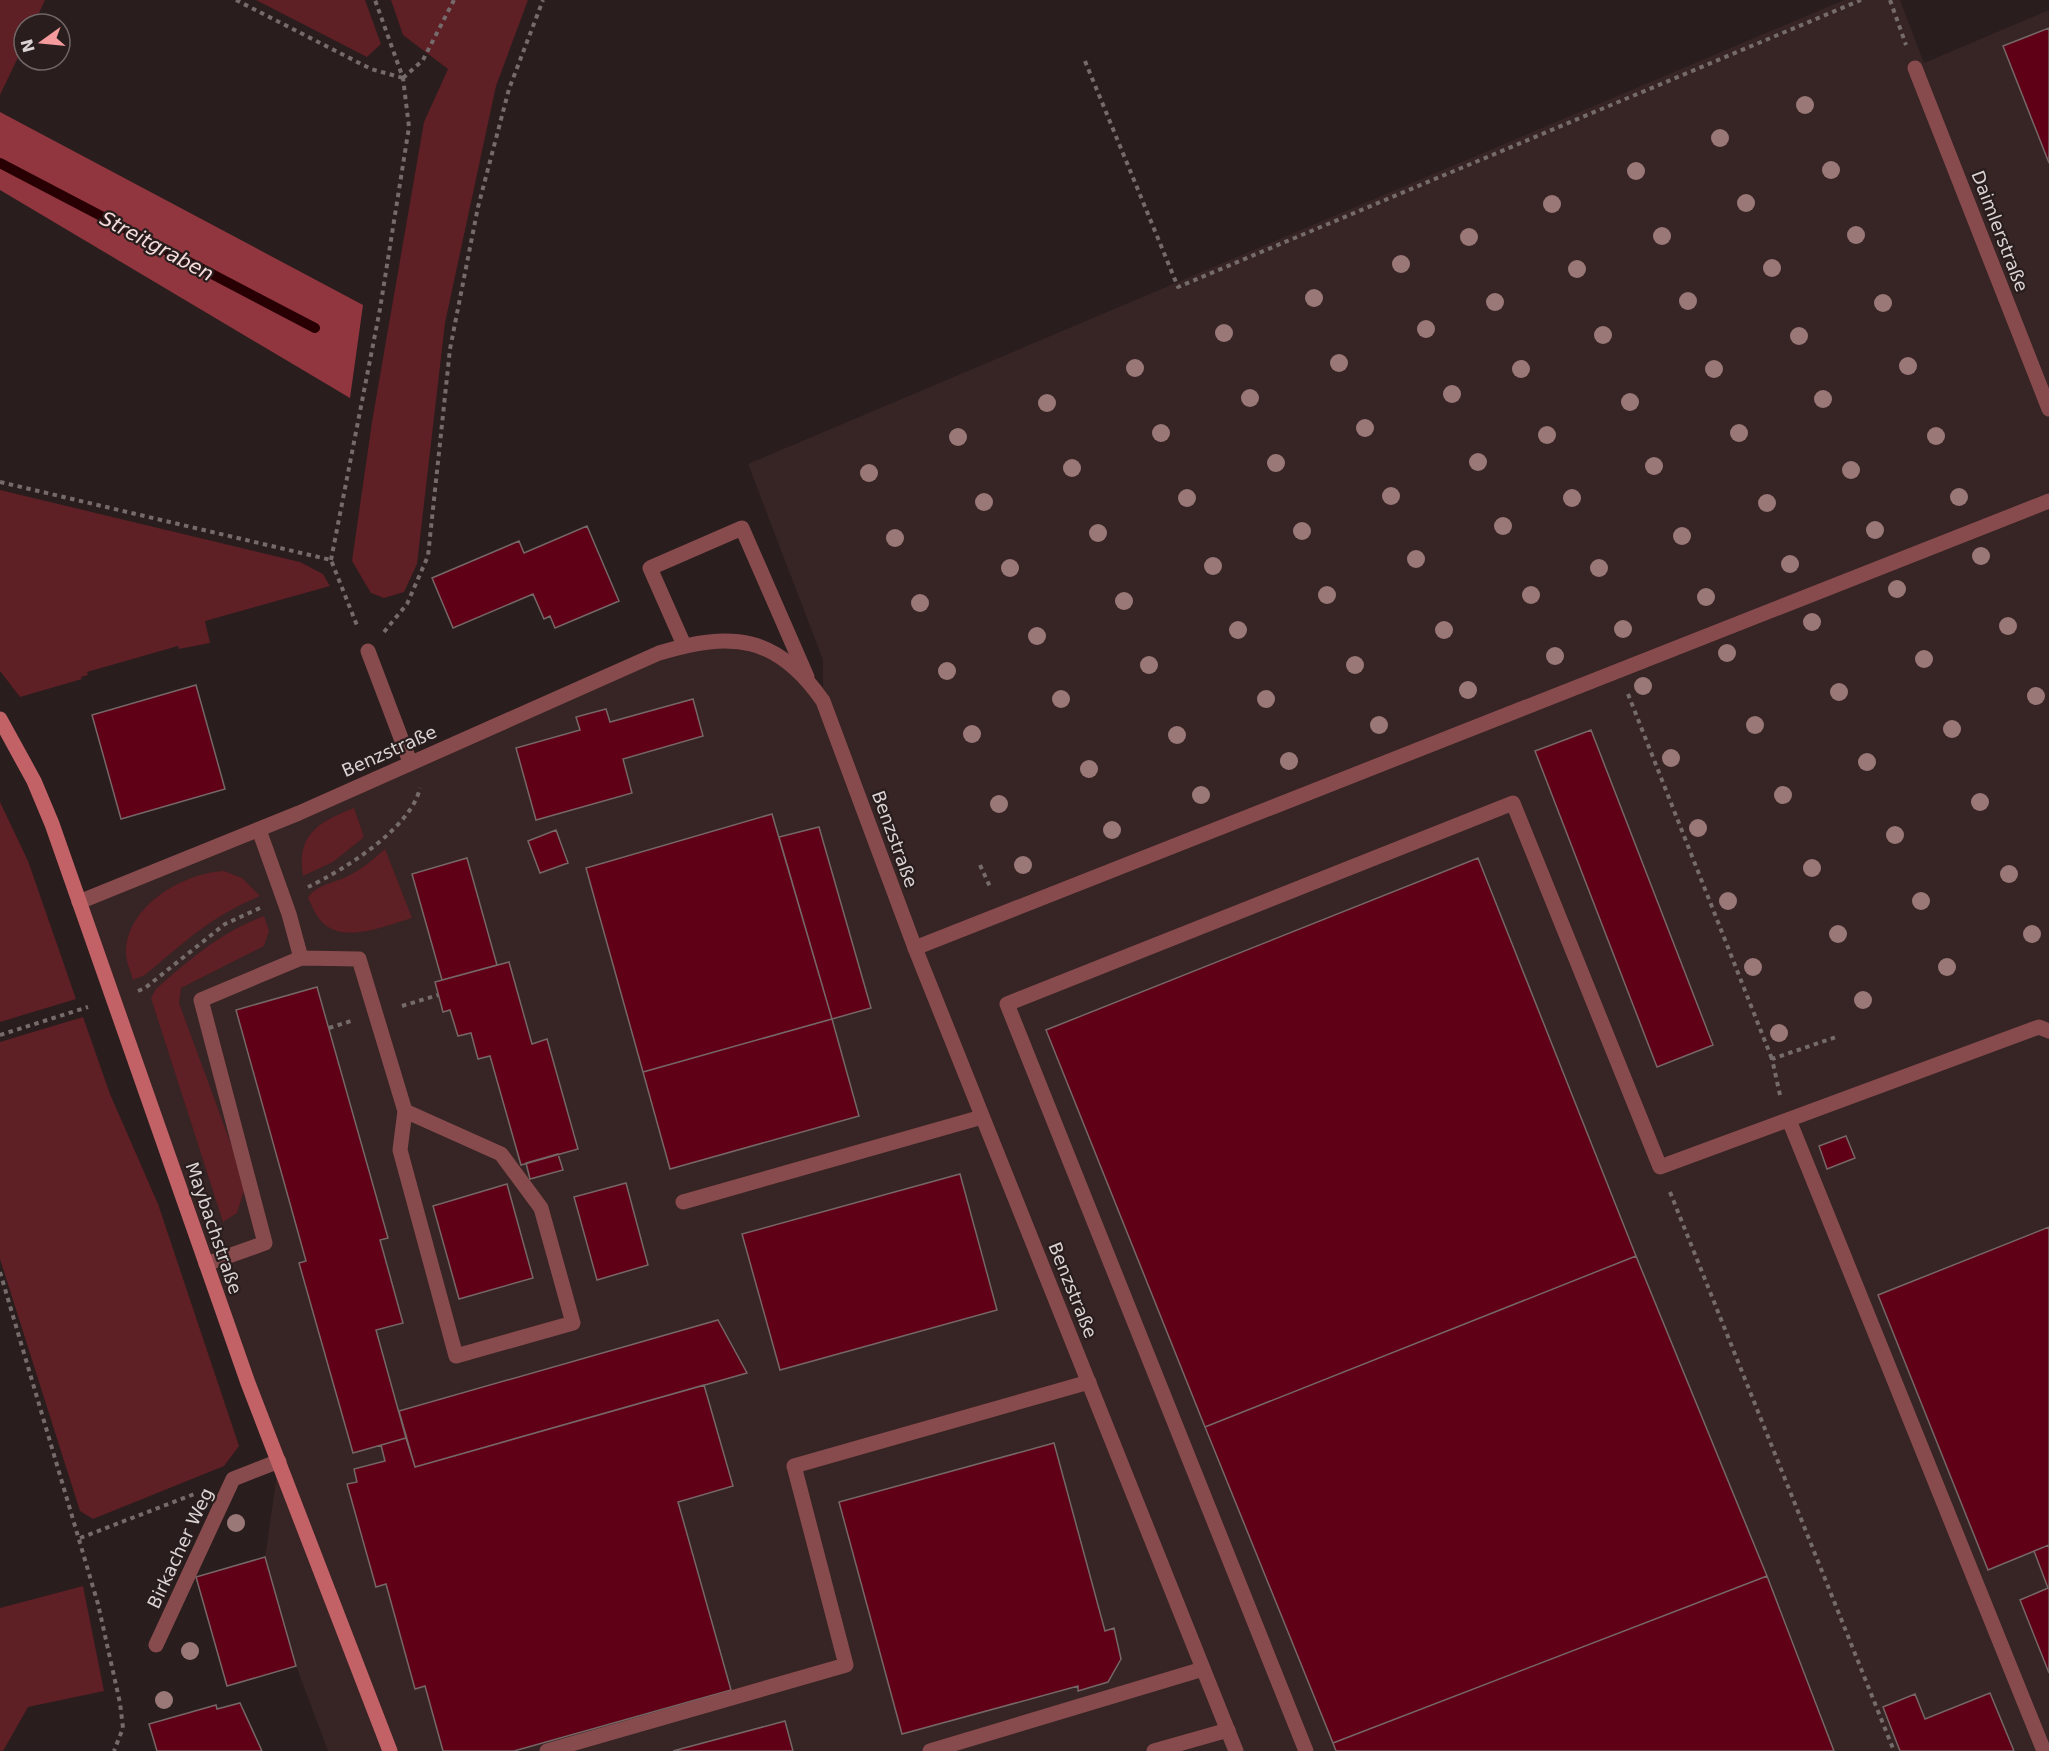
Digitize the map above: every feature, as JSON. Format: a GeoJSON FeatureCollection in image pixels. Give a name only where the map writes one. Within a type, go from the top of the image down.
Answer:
{"type":"FeatureCollection","features":[{"type":"Feature","properties":{"kind":"main road","name":"Maybachstraße"},"geometry":{"type":"LineString","coordinates":[[0,719],[43,803],[206,1264],[390,1751]]}},
{"type":"Feature","properties":{"kind":"street","name":"Daimlerstraße"},"geometry":{"type":"LineString","coordinates":[[1915,68],[2049,409]]}},
{"type":"Feature","properties":{"kind":"street"},"geometry":{"type":"LineString","coordinates":[[915,948],[2049,501]]}},
{"type":"Feature","properties":{"kind":"street"},"geometry":{"type":"LineString","coordinates":[[684,645],[650,568],[742,528],[807,677]]}},
{"type":"Feature","properties":{"kind":"street","name":"Benzstraße"},"geometry":{"type":"LineString","coordinates":[[79,902],[259,830],[659,653],[684,645],[718,639],[763,646],[807,677],[823,701],[915,948],[1236,1751]]}},
{"type":"Feature","properties":{"kind":"street"},"geometry":{"type":"LineString","coordinates":[[368,651],[410,762]]}},
{"type":"Feature","properties":{"kind":"street"},"geometry":{"type":"LineString","coordinates":[[1306,1751],[1007,1004],[1514,803],[1660,1167],[2039,1027],[2049,1031]]}},
{"type":"Feature","properties":{"kind":"street"},"geometry":{"type":"LineString","coordinates":[[259,830],[290,914],[302,958]]}},
{"type":"Feature","properties":{"kind":"street"},"geometry":{"type":"LineString","coordinates":[[206,1264],[265,1243],[201,1000],[302,958],[359,959],[405,1111],[400,1150],[456,1356],[573,1323],[541,1208],[501,1154],[405,1111]]}},
{"type":"Feature","properties":{"kind":"street"},"geometry":{"type":"LineString","coordinates":[[684,1203],[982,1117]]}},
{"type":"Feature","properties":{"kind":"street"},"geometry":{"type":"LineString","coordinates":[[1790,1120],[2044,1751]]}},
{"type":"Feature","properties":{"kind":"street"},"geometry":{"type":"LineString","coordinates":[[547,1751],[846,1665],[794,1466],[1089,1382]]}},
{"type":"Feature","properties":{"kind":"street","name":"Birkacher Weg"},"geometry":{"type":"LineString","coordinates":[[156,1645],[233,1479],[279,1461]]}},
{"type":"Feature","properties":{"kind":"street"},"geometry":{"type":"LineString","coordinates":[[930,1751],[1203,1669]]}},
{"type":"Feature","properties":{"kind":"street"},"geometry":{"type":"LineString","coordinates":[[1154,1751],[1228,1730]]}},
{"type":"Feature","properties":{"kind":"path"},"geometry":{"type":"LineString","coordinates":[[236,0],[371,69],[403,78]]}},
{"type":"Feature","properties":{"kind":"path"},"geometry":{"type":"LineString","coordinates":[[375,0],[403,78],[410,127],[380,309],[331,560],[368,651],[407,604],[428,556],[450,349],[478,207],[509,89],[543,0]]}},
{"type":"Feature","properties":{"kind":"path"},"geometry":{"type":"LineString","coordinates":[[403,78],[423,60],[454,0]]}},
{"type":"Feature","properties":{"kind":"path"},"geometry":{"type":"LineString","coordinates":[[1085,61],[1178,287],[1861,0]]}},
{"type":"Feature","properties":{"kind":"path"},"geometry":{"type":"LineString","coordinates":[[1890,0],[1915,68]]}},
{"type":"Feature","properties":{"kind":"path"},"geometry":{"type":"LineString","coordinates":[[0,482],[331,560]]}},
{"type":"Feature","properties":{"kind":"path"},"geometry":{"type":"LineString","coordinates":[[1619,670],[1772,1059],[1790,1120]]}},
{"type":"Feature","properties":{"kind":"path"},"geometry":{"type":"LineString","coordinates":[[0,1035],[112,1000]]}},
{"type":"Feature","properties":{"kind":"path"},"geometry":{"type":"LineString","coordinates":[[1772,1059],[1836,1037]]}},
{"type":"Feature","properties":{"kind":"path"},"geometry":{"type":"LineString","coordinates":[[1660,1167],[1894,1751]]}},
{"type":"Feature","properties":{"kind":"path"},"geometry":{"type":"LineString","coordinates":[[0,1272],[80,1538],[118,1692],[123,1728],[114,1751]]}},
{"type":"Feature","properties":{"kind":"path"},"geometry":{"type":"LineString","coordinates":[[80,1538],[233,1479]]}},
{"type":"Feature","properties":{"kind":"shaded area"},"geometry":{"type":"Polygon","coordinates":[[[0,0],[45,0],[40,12],[12,12],[12,70],[0,95],[0,0]]]}},
{"type":"Feature","properties":{"kind":"shaded area"},"geometry":{"type":"Polygon","coordinates":[[[256,0],[365,0],[381,44],[367,57],[256,0]]]}},
{"type":"Feature","properties":{"kind":"shaded area"},"geometry":{"type":"Polygon","coordinates":[[[391,0],[528,0],[496,86],[445,323],[417,564],[404,592],[384,598],[371,593],[352,561],[372,422],[424,122],[448,69],[403,35],[391,0]]]}},
{"type":"Feature","properties":{"kind":"shaded area"},"geometry":{"type":"Polygon","coordinates":[[[1844,0],[1900,0],[1924,63],[2049,10],[2049,1751],[328,1751],[296,1666],[265,1557],[279,1461],[79,902],[684,645],[763,646],[823,700],[823,660],[748,464],[1844,0]]]}},
{"type":"Feature","properties":{"kind":"shaded area"},"geometry":{"type":"Polygon","coordinates":[[[0,112],[363,305],[350,398],[0,190],[0,112]]]}},
{"type":"Feature","properties":{"kind":"shaded area"},"geometry":{"type":"Polygon","coordinates":[[[0,490],[300,562],[323,574],[330,586],[205,621],[210,643],[179,649],[178,646],[87,672],[88,675],[81,677],[82,679],[20,697],[0,671],[0,490]]]}},
{"type":"Feature","properties":{"kind":"shaded area"},"geometry":{"type":"Polygon","coordinates":[[[0,802],[28,861],[76,999],[0,1022],[0,802]]]}},
{"type":"Feature","properties":{"kind":"shaded area"},"geometry":{"type":"Polygon","coordinates":[[[354,808],[364,837],[333,862],[303,876],[303,850],[313,832],[330,819],[354,808]]]}},
{"type":"Feature","properties":{"kind":"shaded area"},"geometry":{"type":"Polygon","coordinates":[[[385,849],[412,918],[354,933],[331,929],[316,914],[308,898],[321,887],[355,872],[385,849]]]}},
{"type":"Feature","properties":{"kind":"shaded area"},"geometry":{"type":"Polygon","coordinates":[[[224,871],[242,878],[260,896],[213,921],[145,975],[133,980],[126,956],[129,936],[146,907],[175,885],[208,873],[224,871]]]}},
{"type":"Feature","properties":{"kind":"shaded area"},"geometry":{"type":"Polygon","coordinates":[[[264,916],[269,931],[264,946],[181,988],[179,1003],[246,1185],[237,1213],[223,1222],[151,998],[156,989],[207,947],[248,922],[264,916]]]}},
{"type":"Feature","properties":{"kind":"shaded area"},"geometry":{"type":"Polygon","coordinates":[[[83,1017],[110,1094],[158,1204],[239,1446],[224,1466],[93,1519],[80,1511],[0,1259],[0,1042],[83,1017]]]}},
{"type":"Feature","properties":{"kind":"shaded area"},"geometry":{"type":"Polygon","coordinates":[[[83,1586],[104,1691],[28,1707],[3,1751],[0,1751],[0,1608],[83,1586]]]}},
{"type":"Feature","properties":{"kind":"building"},"geometry":{"type":"Polygon","coordinates":[[[2049,28],[2049,163],[2003,46],[2049,28]]]}},
{"type":"Feature","properties":{"kind":"building"},"geometry":{"type":"Polygon","coordinates":[[[587,526],[619,601],[555,628],[550,616],[544,619],[533,594],[453,628],[432,578],[519,541],[524,553],[587,526]]]}},
{"type":"Feature","properties":{"kind":"building"},"geometry":{"type":"Polygon","coordinates":[[[196,685],[225,789],[121,819],[92,715],[196,685]]]}},
{"type":"Feature","properties":{"kind":"building"},"geometry":{"type":"Polygon","coordinates":[[[693,699],[703,736],[623,759],[632,793],[536,820],[516,748],[580,730],[576,717],[606,709],[610,722],[693,699]]]}},
{"type":"Feature","properties":{"kind":"building"},"geometry":{"type":"Polygon","coordinates":[[[1591,730],[1713,1045],[1657,1067],[1535,751],[1591,730]]]}},
{"type":"Feature","properties":{"kind":"building"},"geometry":{"type":"Polygon","coordinates":[[[772,814],[832,1019],[643,1072],[586,868],[772,814]]]}},
{"type":"Feature","properties":{"kind":"building"},"geometry":{"type":"Polygon","coordinates":[[[819,827],[871,1008],[832,1019],[779,837],[819,827]]]}},
{"type":"Feature","properties":{"kind":"building"},"geometry":{"type":"Polygon","coordinates":[[[556,830],[568,863],[540,873],[528,841],[556,830]]]}},
{"type":"Feature","properties":{"kind":"building"},"geometry":{"type":"Polygon","coordinates":[[[467,858],[497,965],[442,980],[412,874],[467,858]]]}},
{"type":"Feature","properties":{"kind":"building"},"geometry":{"type":"Polygon","coordinates":[[[1478,858],[1636,1256],[1205,1427],[1046,1030],[1478,858]]]}},
{"type":"Feature","properties":{"kind":"building"},"geometry":{"type":"Polygon","coordinates":[[[509,962],[532,1044],[547,1039],[578,1149],[521,1165],[490,1056],[478,1059],[471,1033],[458,1036],[450,1010],[443,1012],[435,982],[509,962]]]}},
{"type":"Feature","properties":{"kind":"building"},"geometry":{"type":"Polygon","coordinates":[[[317,987],[388,1238],[380,1240],[403,1323],[376,1330],[406,1438],[353,1453],[299,1263],[306,1261],[236,1010],[317,987]]]}},
{"type":"Feature","properties":{"kind":"building"},"geometry":{"type":"Polygon","coordinates":[[[832,1019],[859,1116],[670,1169],[643,1072],[832,1019]]]}},
{"type":"Feature","properties":{"kind":"building"},"geometry":{"type":"Polygon","coordinates":[[[1846,1136],[1855,1158],[1827,1169],[1819,1146],[1846,1136]]]}},
{"type":"Feature","properties":{"kind":"building"},"geometry":{"type":"Polygon","coordinates":[[[558,1154],[563,1170],[530,1179],[526,1163],[558,1154]]]}},
{"type":"Feature","properties":{"kind":"building"},"geometry":{"type":"Polygon","coordinates":[[[960,1174],[997,1310],[780,1370],[742,1234],[960,1174]]]}},
{"type":"Feature","properties":{"kind":"building"},"geometry":{"type":"Polygon","coordinates":[[[626,1183],[648,1265],[597,1280],[574,1197],[626,1183]]]}},
{"type":"Feature","properties":{"kind":"building"},"geometry":{"type":"Polygon","coordinates":[[[507,1184],[533,1278],[459,1299],[433,1206],[507,1184]]]}},
{"type":"Feature","properties":{"kind":"building"},"geometry":{"type":"Polygon","coordinates":[[[2049,1227],[2049,1545],[1988,1570],[1878,1295],[2049,1227]]]}},
{"type":"Feature","properties":{"kind":"building"},"geometry":{"type":"Polygon","coordinates":[[[1636,1256],[1767,1576],[1333,1743],[1205,1427],[1636,1256]]]}},
{"type":"Feature","properties":{"kind":"building"},"geometry":{"type":"Polygon","coordinates":[[[718,1320],[747,1373],[415,1467],[399,1411],[718,1320]]]}},
{"type":"Feature","properties":{"kind":"building"},"geometry":{"type":"Polygon","coordinates":[[[704,1385],[733,1486],[678,1502],[731,1690],[514,1751],[443,1751],[425,1686],[415,1689],[386,1584],[376,1587],[347,1484],[357,1482],[354,1469],[385,1461],[381,1445],[406,1438],[415,1467],[704,1385]]]}},
{"type":"Feature","properties":{"kind":"building"},"geometry":{"type":"Polygon","coordinates":[[[1054,1443],[1105,1631],[1114,1628],[1121,1659],[1108,1682],[1078,1691],[1078,1686],[902,1734],[839,1502],[1054,1443]]]}},
{"type":"Feature","properties":{"kind":"building"},"geometry":{"type":"Polygon","coordinates":[[[2049,1545],[2049,1673],[2020,1600],[2048,1588],[2034,1551],[2049,1545]]]}},
{"type":"Feature","properties":{"kind":"building"},"geometry":{"type":"Polygon","coordinates":[[[265,1557],[296,1666],[227,1686],[196,1577],[265,1557]]]}},
{"type":"Feature","properties":{"kind":"building"},"geometry":{"type":"Polygon","coordinates":[[[1767,1576],[1834,1751],[1336,1751],[1333,1743],[1767,1576]]]}},
{"type":"Feature","properties":{"kind":"building"},"geometry":{"type":"Polygon","coordinates":[[[1990,1693],[2014,1751],[1900,1751],[1883,1707],[1915,1694],[1925,1719],[1990,1693]]]}},
{"type":"Feature","properties":{"kind":"building"},"geometry":{"type":"Polygon","coordinates":[[[240,1703],[262,1751],[157,1751],[149,1724],[216,1705],[217,1709],[240,1703]]]}},
{"type":"Feature","properties":{"kind":"building"},"geometry":{"type":"Polygon","coordinates":[[[785,1721],[793,1751],[673,1751],[785,1721]]]}},
{"type":"Feature","properties":{"kind":"waterway","name":"Streitgraben"},"geometry":{"type":"LineString","coordinates":[[0,163],[315,328]]}}]}
